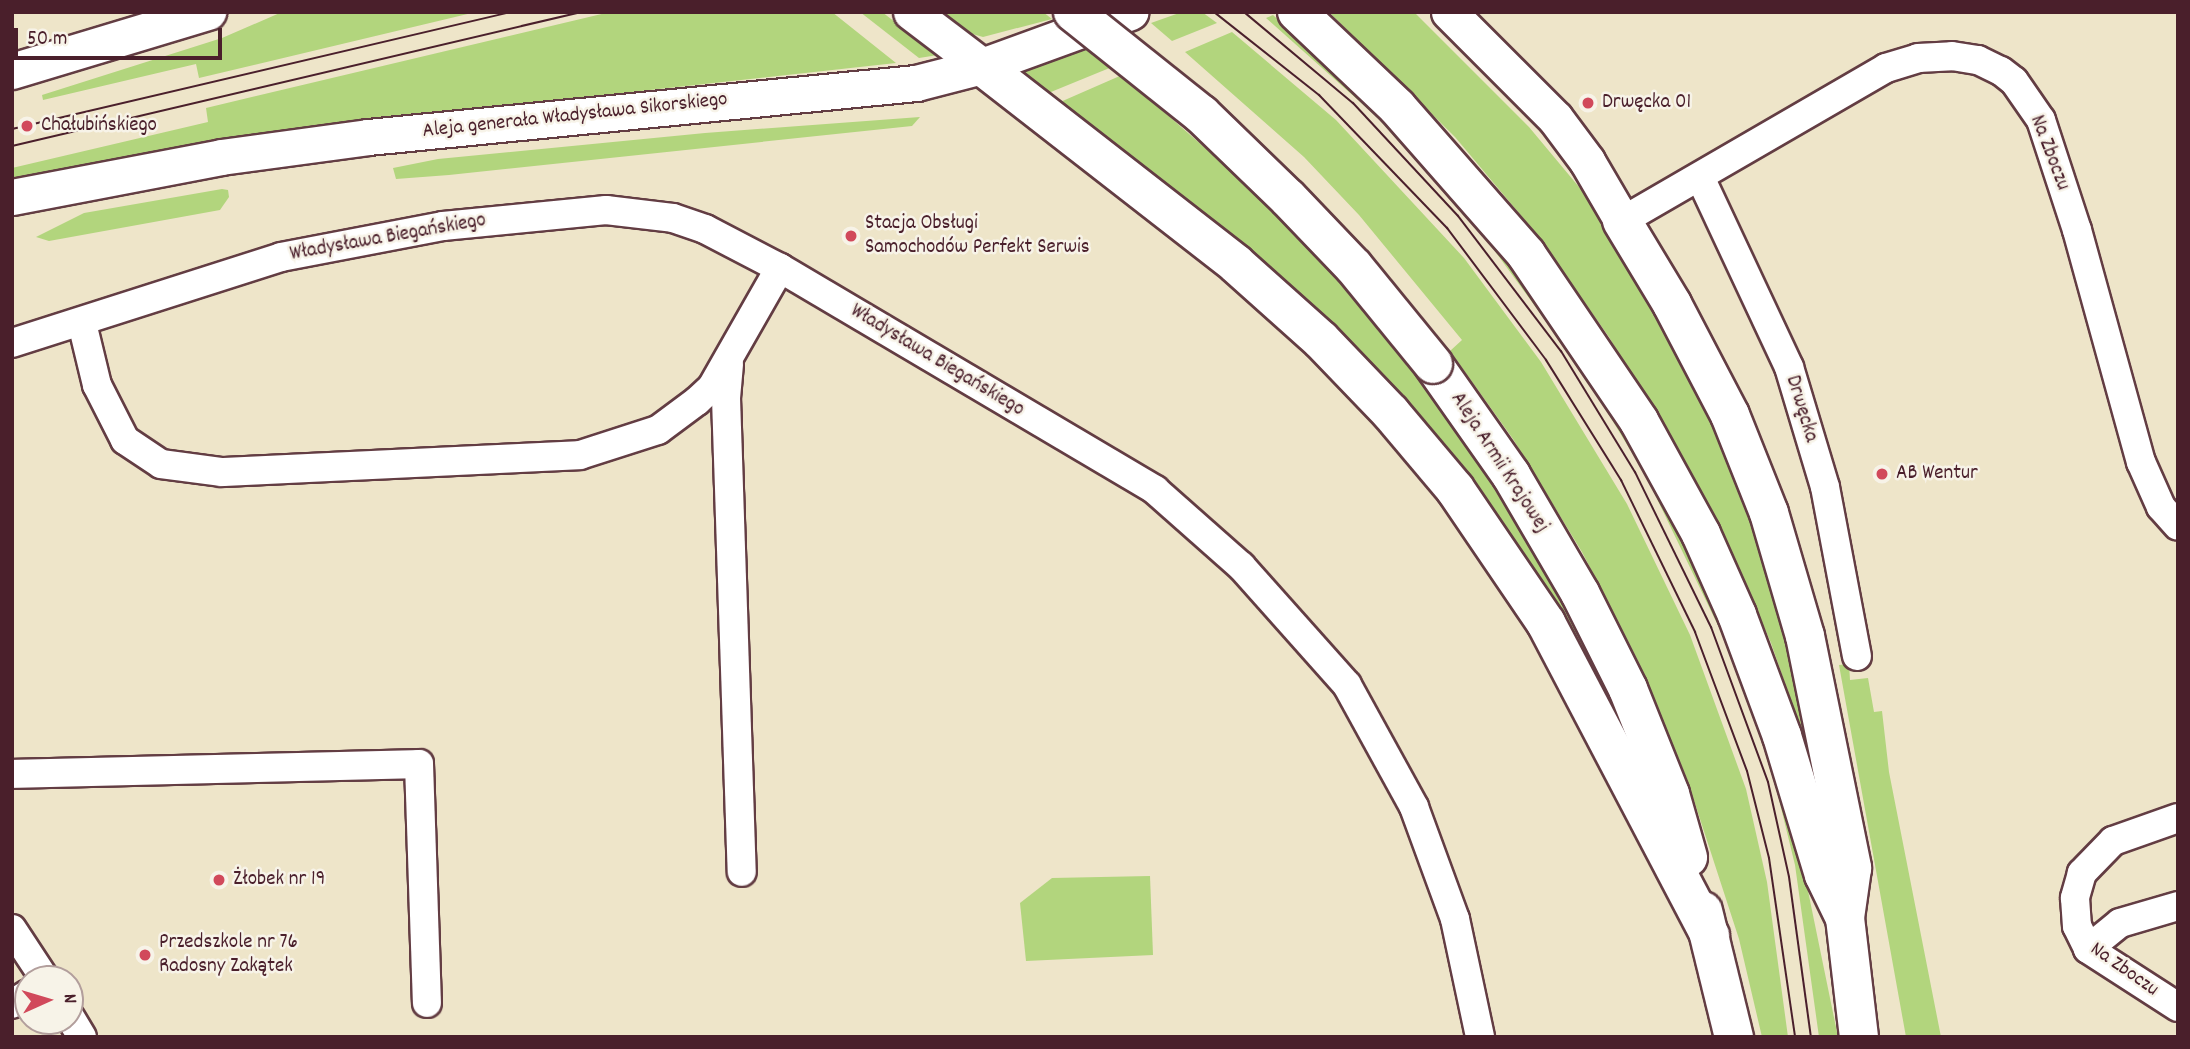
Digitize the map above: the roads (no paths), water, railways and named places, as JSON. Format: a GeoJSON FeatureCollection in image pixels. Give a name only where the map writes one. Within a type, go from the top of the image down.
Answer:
{"type":"FeatureCollection","features":[{"type":"Feature","properties":{"kind":"main road","name":"Aleja Armii Krajowej"},"geometry":{"type":"LineString","coordinates":[[1073,12],[1201,114],[1288,198],[1354,267],[1433,364],[1511,475],[1580,593],[1628,689],[1671,794],[1710,936],[1734,1037]]}},
{"type":"Feature","properties":{"kind":"main road"},"geometry":{"type":"LineString","coordinates":[[1297,12],[1397,107],[1465,181],[1526,254],[1639,421],[1701,534],[1737,615],[1808,813],[1824,875],[1845,918]]}},
{"type":"Feature","properties":{"kind":"main road"},"geometry":{"type":"LineString","coordinates":[[982,66],[1246,273],[1329,349],[1455,489],[1546,623],[1710,936]]}},
{"type":"Feature","properties":{"kind":"main road"},"geometry":{"type":"LineString","coordinates":[[1622,221],[1672,304],[1730,415],[1769,513],[1805,636],[1852,867],[1845,918],[1859,1037]]}},
{"type":"Feature","properties":{"kind":"street"},"geometry":{"type":"LineString","coordinates":[[12,71],[208,12]]}},
{"type":"Feature","properties":{"kind":"street"},"geometry":{"type":"LineString","coordinates":[[911,12],[982,66]]}},
{"type":"Feature","properties":{"kind":"street","name":"Aleja generała Władysława Sikorskiego"},"geometry":{"type":"LineString","coordinates":[[12,197],[221,157],[355,139],[522,119],[916,83],[982,66],[1130,12]]}},
{"type":"Feature","properties":{"kind":"street"},"geometry":{"type":"LineString","coordinates":[[1449,12],[1555,118],[1587,161],[1622,221]]}},
{"type":"Feature","properties":{"kind":"street","name":"Na Zboczu"},"geometry":{"type":"LineString","coordinates":[[1622,221],[1886,68],[1918,58],[1978,60],[2014,81],[2041,120],[2077,230],[2141,462],[2161,507],[2178,526]]}},
{"type":"Feature","properties":{"kind":"street","name":"Drwęcka"},"geometry":{"type":"LineString","coordinates":[[1700,177],[1789,367],[1825,487],[1857,656]]}},
{"type":"Feature","properties":{"kind":"street","name":"Władysława Biegańskiego"},"geometry":{"type":"LineString","coordinates":[[12,343],[82,323],[228,272],[312,249],[443,226],[557,213],[628,211],[673,218],[780,268],[1155,491],[1241,566],[1347,685],[1414,807],[1455,919],[1480,1037]]}},
{"type":"Feature","properties":{"kind":"street"},"geometry":{"type":"LineString","coordinates":[[82,323],[97,385],[125,440],[143,455],[187,471],[541,457],[608,450],[679,417],[712,387],[780,268]]}},
{"type":"Feature","properties":{"kind":"street"},"geometry":{"type":"LineString","coordinates":[[730,355],[726,398],[743,872]]}},
{"type":"Feature","properties":{"kind":"street"},"geometry":{"type":"LineString","coordinates":[[12,774],[419,764],[428,1003]]}},
{"type":"Feature","properties":{"kind":"street","name":"Na Zboczu"},"geometry":{"type":"LineString","coordinates":[[2178,818],[2113,841],[2082,873],[2075,898],[2077,926],[2088,949],[2178,1007]]}},
{"type":"Feature","properties":{"kind":"street"},"geometry":{"type":"LineString","coordinates":[[2088,949],[2120,923],[2178,906]]}},
{"type":"Feature","properties":{"kind":"street"},"geometry":{"type":"LineString","coordinates":[[12,929],[36,965]]}},
{"type":"Feature","properties":{"kind":"tram line"},"geometry":{"type":"LineString","coordinates":[[12,129],[511,12]]}},
{"type":"Feature","properties":{"kind":"tram line"},"geometry":{"type":"LineString","coordinates":[[12,146],[581,12]]}},
{"type":"Feature","properties":{"kind":"tram line"},"geometry":{"type":"LineString","coordinates":[[1214,12],[1319,95],[1447,228],[1546,360],[1621,480],[1695,632],[1747,771],[1769,858],[1795,1037]]}},
{"type":"Feature","properties":{"kind":"tram line"},"geometry":{"type":"LineString","coordinates":[[1244,12],[1353,103],[1458,216],[1561,351],[1635,472],[1711,627],[1768,782],[1789,877],[1811,1037]]}},
{"type":"Feature","properties":{"kind":"place","name":"Drwęcka 01"},"geometry":{"type":"Point","coordinates":[1588,103]}},
{"type":"Feature","properties":{"kind":"place","name":"Chałubińskiego"},"geometry":{"type":"Point","coordinates":[27,126]}},
{"type":"Feature","properties":{"kind":"place","name":"Stacja Obsługi Samochodów Perfekt Serwis"},"geometry":{"type":"Point","coordinates":[851,236]}},
{"type":"Feature","properties":{"kind":"place","name":"AB Wentur"},"geometry":{"type":"Point","coordinates":[1882,474]}},
{"type":"Feature","properties":{"kind":"place","name":"Żłobek nr 19"},"geometry":{"type":"Point","coordinates":[219,880]}},
{"type":"Feature","properties":{"kind":"place","name":"Przedszkole nr 76 Radosny Zakątek"},"geometry":{"type":"Point","coordinates":[145,955]}}]}
